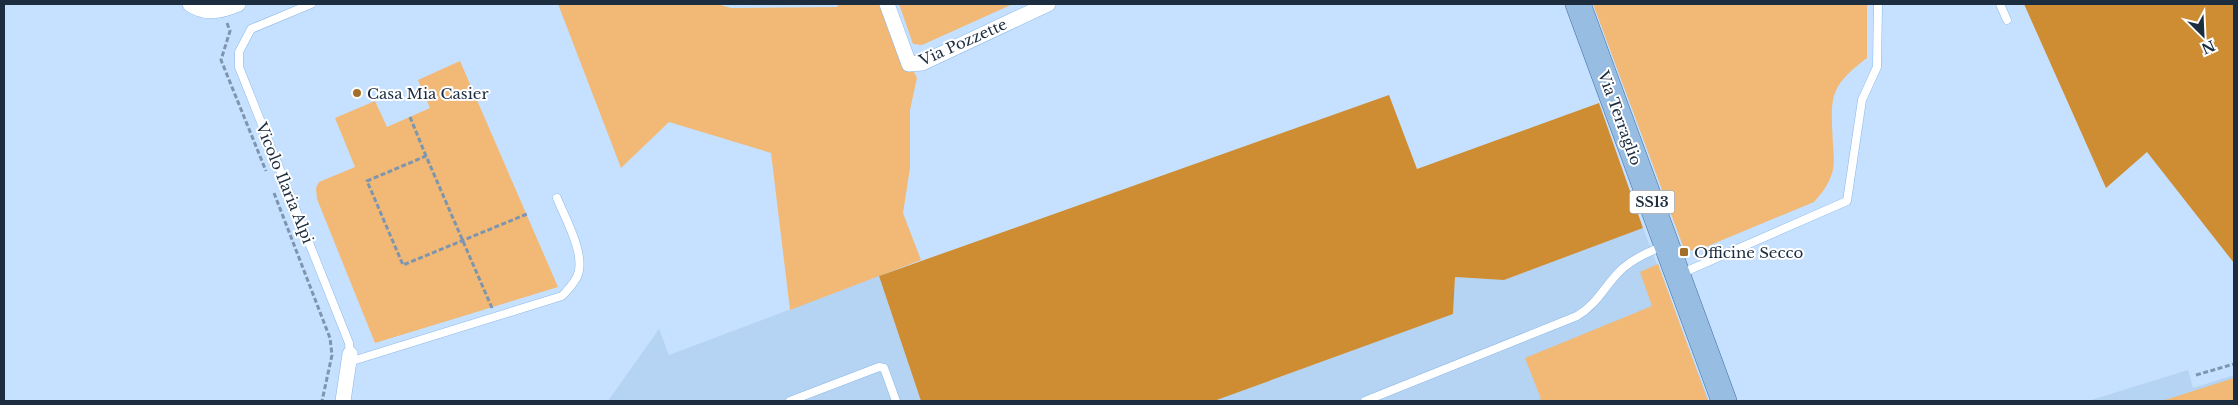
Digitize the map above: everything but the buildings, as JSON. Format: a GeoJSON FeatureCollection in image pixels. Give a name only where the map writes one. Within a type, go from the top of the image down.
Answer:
{"type":"FeatureCollection","features":[{"type":"Feature","properties":{"kind":"main road","name":"Via Terraglio"},"geometry":{"type":"LineString","coordinates":[[1578,4],[1724,401]]}},
{"type":"Feature","properties":{"kind":"street"},"geometry":{"type":"LineString","coordinates":[[190,4],[201,10],[222,10],[238,4]]}},
{"type":"Feature","properties":{"kind":"street","name":"Via Pozzette"},"geometry":{"type":"LineString","coordinates":[[887,4],[909,64],[922,62],[1048,4]]}},
{"type":"Feature","properties":{"kind":"street","name":"Vicolo Ilaria Alpi"},"geometry":{"type":"LineString","coordinates":[[343,401],[350,358]]}},
{"type":"Feature","properties":{"kind":"lane","name":"Vicolo Ilaria Alpi"},"geometry":{"type":"LineString","coordinates":[[311,4],[251,29],[239,52],[239,66],[349,344],[350,358]]}},
{"type":"Feature","properties":{"kind":"lane"},"geometry":{"type":"LineString","coordinates":[[1679,275],[1847,201],[1862,100],[1877,67],[1878,4]]}},
{"type":"Feature","properties":{"kind":"lane"},"geometry":{"type":"LineString","coordinates":[[2000,4],[2007,20]]}},
{"type":"Feature","properties":{"kind":"lane"},"geometry":{"type":"LineString","coordinates":[[350,358],[562,296],[578,276],[579,256],[573,234],[557,198]]}},
{"type":"Feature","properties":{"kind":"lane"},"geometry":{"type":"LineString","coordinates":[[1365,401],[1577,316],[1592,305],[1622,269],[1649,251],[1667,244]]}},
{"type":"Feature","properties":{"kind":"lane"},"geometry":{"type":"LineString","coordinates":[[790,401],[879,367],[884,368],[896,401]]}},
{"type":"Feature","properties":{"kind":"path"},"geometry":{"type":"LineString","coordinates":[[222,10],[230,31],[221,60],[269,179]]}},
{"type":"Feature","properties":{"kind":"path"},"geometry":{"type":"LineString","coordinates":[[410,117],[495,317]]}},
{"type":"Feature","properties":{"kind":"path"},"geometry":{"type":"LineString","coordinates":[[426,156],[367,181],[403,265],[527,214]]}},
{"type":"Feature","properties":{"kind":"path"},"geometry":{"type":"LineString","coordinates":[[272,188],[330,338],[332,355],[322,401]]}},
{"type":"Feature","properties":{"kind":"path"},"geometry":{"type":"LineString","coordinates":[[2196,376],[2234,364]]}},
{"type":"Feature","properties":{"kind":"shaded area"},"geometry":{"type":"Polygon","coordinates":[[[558,4],[717,4],[731,8],[837,7],[839,4],[884,4],[917,78],[910,110],[910,168],[903,213],[921,260],[790,310],[771,153],[669,122],[621,168],[558,4]]]}},
{"type":"Feature","properties":{"kind":"shaded area"},"geometry":{"type":"Polygon","coordinates":[[[899,4],[1013,4],[922,45],[913,44],[899,4]]]}},
{"type":"Feature","properties":{"kind":"shaded area"},"geometry":{"type":"Polygon","coordinates":[[[1593,4],[1867,4],[1867,58],[1845,78],[1834,96],[1832,105],[1833,169],[1826,187],[1814,202],[1696,251],[1684,249],[1593,4]]]}},
{"type":"Feature","properties":{"kind":"shaded area"},"geometry":{"type":"Polygon","coordinates":[[[2024,4],[2234,4],[2234,263],[2147,152],[2106,188],[2024,4]]]}},
{"type":"Feature","properties":{"kind":"shaded area"},"geometry":{"type":"Polygon","coordinates":[[[460,61],[558,287],[375,343],[317,199],[316,188],[319,182],[355,167],[335,118],[375,101],[387,127],[430,108],[418,80],[460,61]]]}},
{"type":"Feature","properties":{"kind":"shaded area"},"geometry":{"type":"Polygon","coordinates":[[[1389,95],[1417,169],[1599,103],[1643,228],[1504,280],[1455,277],[1453,314],[1214,401],[921,401],[879,276],[1389,95]]]}},
{"type":"Feature","properties":{"kind":"shaded area"},"geometry":{"type":"Polygon","coordinates":[[[1643,228],[1709,401],[1214,401],[1453,314],[1455,277],[1504,280],[1643,228]]]}},
{"type":"Feature","properties":{"kind":"shaded area"},"geometry":{"type":"Polygon","coordinates":[[[1658,264],[1708,401],[1536,401],[1541,399],[1525,358],[1652,306],[1640,272],[1658,264]]]}},
{"type":"Feature","properties":{"kind":"shaded area"},"geometry":{"type":"Polygon","coordinates":[[[879,276],[921,401],[608,401],[659,329],[669,355],[879,276]]]}},
{"type":"Feature","properties":{"kind":"shaded area"},"geometry":{"type":"Polygon","coordinates":[[[2188,370],[2193,388],[2234,375],[2234,401],[2088,401],[2188,370]]]}},
{"type":"Feature","properties":{"kind":"shaded area"},"geometry":{"type":"Polygon","coordinates":[[[2234,378],[2234,401],[2162,401],[2234,378]]]}},
{"type":"Feature","properties":{"kind":"place","name":"Casa Mia Casier"},"geometry":{"type":"Point","coordinates":[357,93]}},
{"type":"Feature","properties":{"kind":"place","name":"Officine Secco"},"geometry":{"type":"Point","coordinates":[1684,252]}}]}
